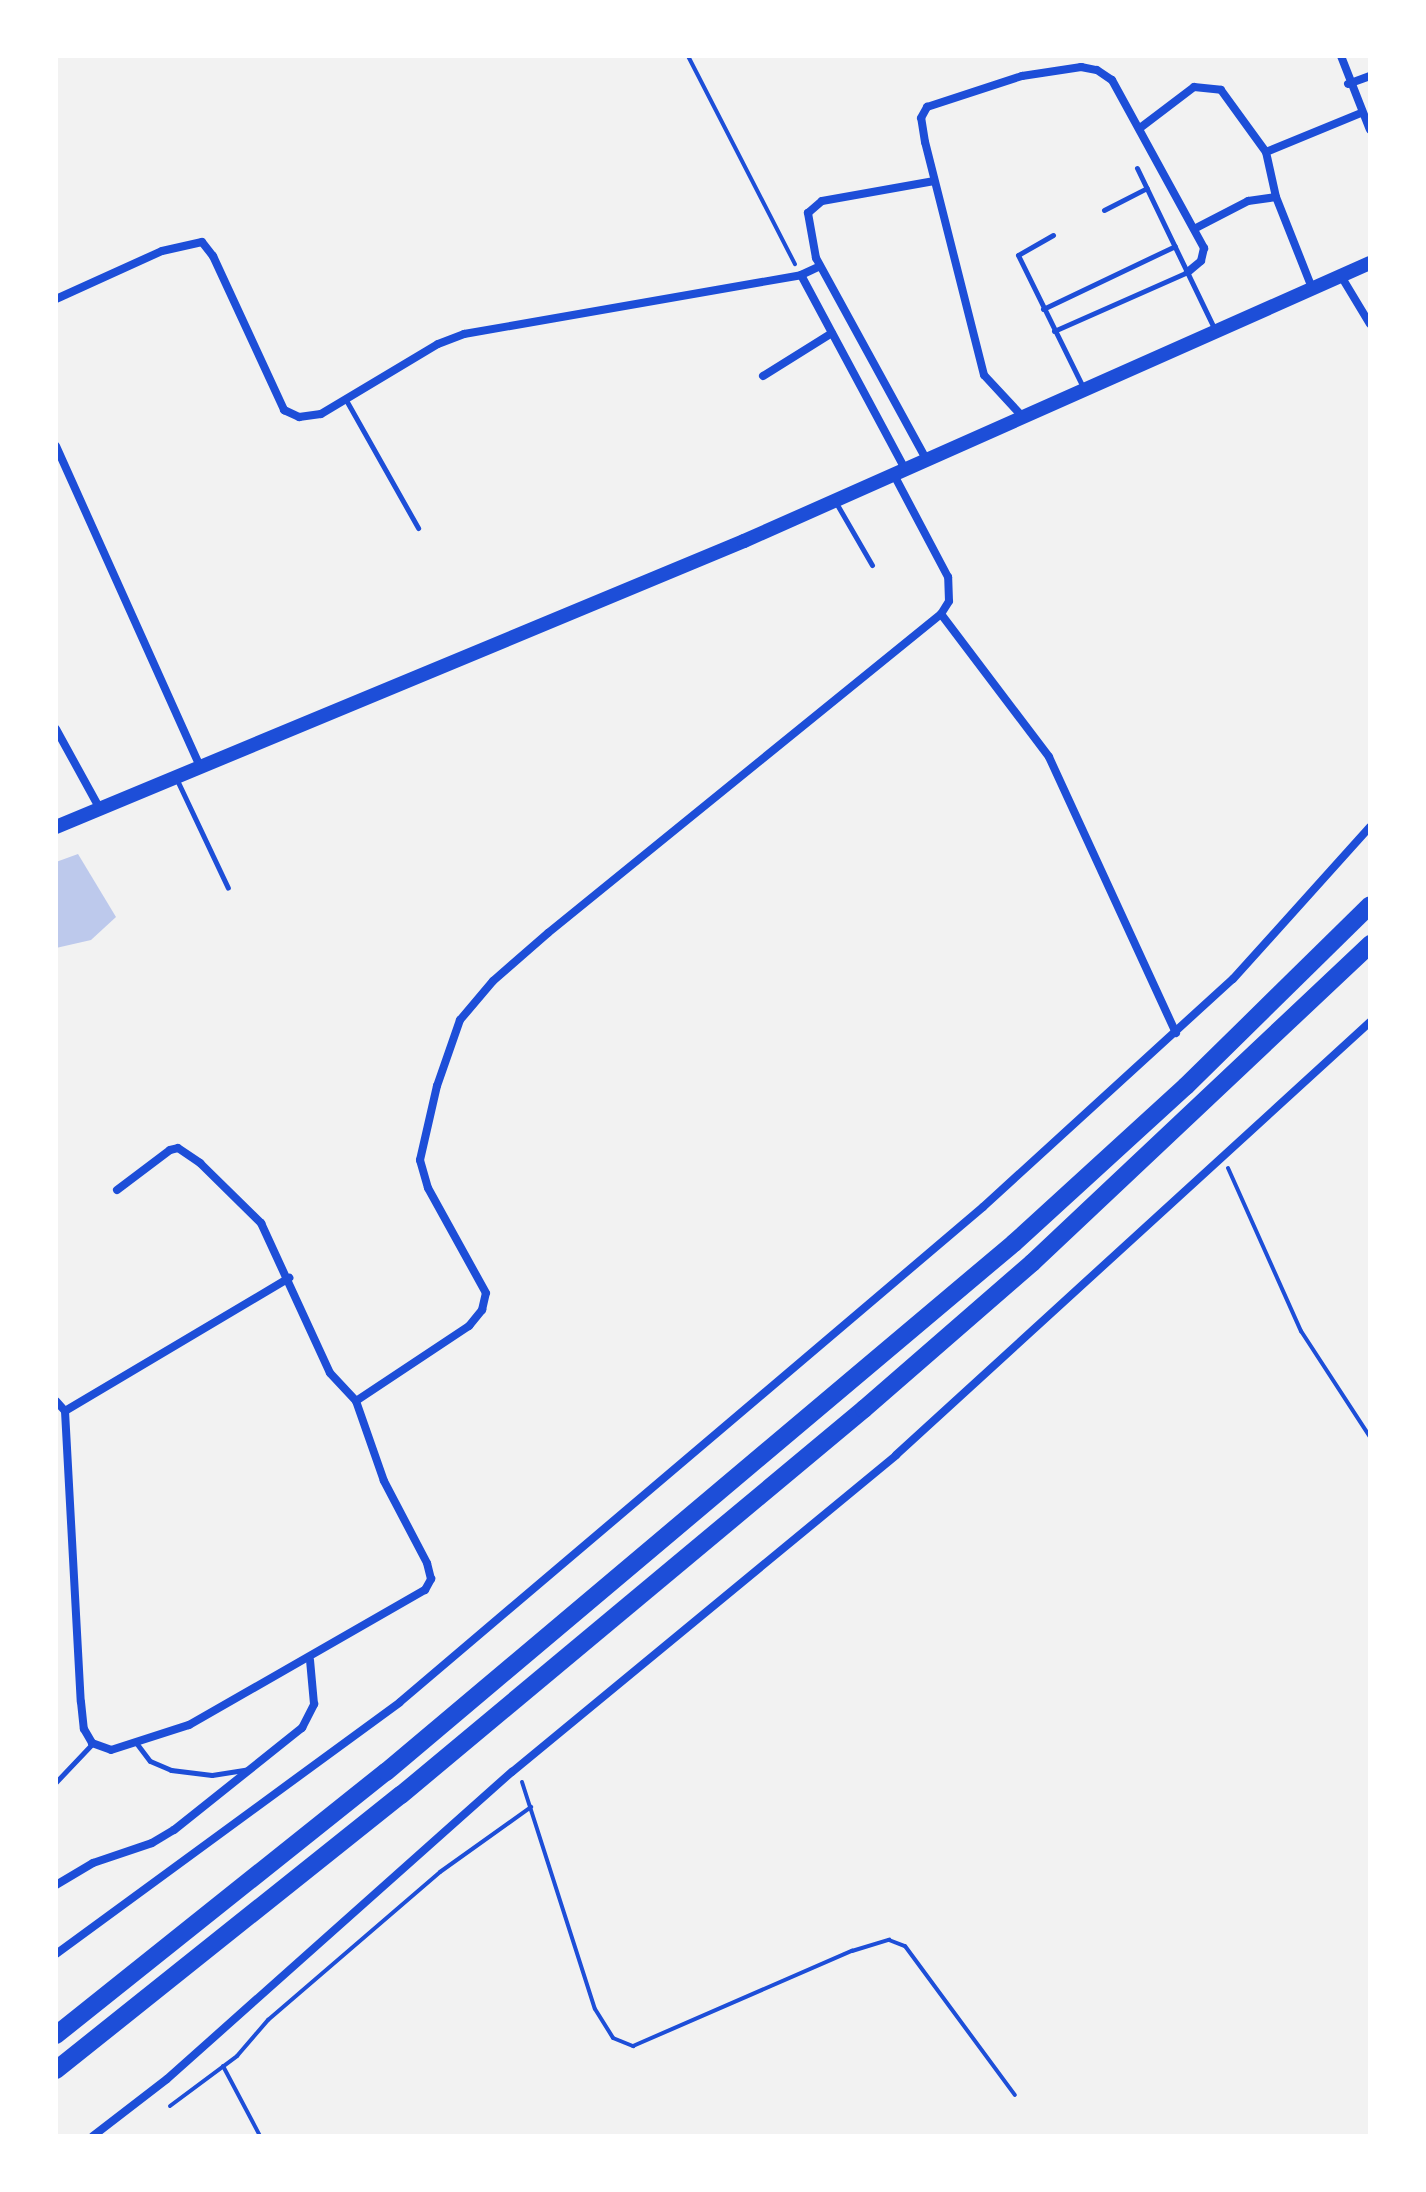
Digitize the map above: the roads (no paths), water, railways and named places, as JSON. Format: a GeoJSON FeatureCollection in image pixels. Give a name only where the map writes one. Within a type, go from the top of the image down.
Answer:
{"type":"FeatureCollection","features":[{"type":"Feature","properties":{"kind":"highway"},"geometry":{"type":"LineString","coordinates":[[56,2035],[137,1974],[1014,1243],[1186,1086],[1370,905]]}},
{"type":"Feature","properties":{"kind":"highway"},"geometry":{"type":"LineString","coordinates":[[56,2070],[158,1993],[1032,1263],[1370,944]]}},
{"type":"Feature","properties":{"kind":"main road"},"geometry":{"type":"LineString","coordinates":[[56,827],[201,770],[835,501],[925,457],[1370,263]]}},
{"type":"Feature","properties":{"kind":"street"},"geometry":{"type":"LineString","coordinates":[[1341,56],[1348,84],[1370,130]]}},
{"type":"Feature","properties":{"kind":"street"},"geometry":{"type":"LineString","coordinates":[[1021,415],[984,375],[934,181],[921,118],[927,107],[1022,76],[1081,67],[1097,70],[1112,80],[1194,229],[1204,255],[1188,272]]}},
{"type":"Feature","properties":{"kind":"street"},"geometry":{"type":"LineString","coordinates":[[1348,84],[1370,76]]}},
{"type":"Feature","properties":{"kind":"street"},"geometry":{"type":"LineString","coordinates":[[1140,128],[1194,87],[1206,85],[1221,90],[1266,152],[1276,197],[1312,288]]}},
{"type":"Feature","properties":{"kind":"street"},"geometry":{"type":"LineString","coordinates":[[1266,152],[1361,113]]}},
{"type":"Feature","properties":{"kind":"street"},"geometry":{"type":"LineString","coordinates":[[925,457],[820,266],[808,231],[808,213],[822,201],[934,181]]}},
{"type":"Feature","properties":{"kind":"street"},"geometry":{"type":"LineString","coordinates":[[1194,229],[1248,201],[1276,197]]}},
{"type":"Feature","properties":{"kind":"street"},"geometry":{"type":"LineString","coordinates":[[56,299],[162,251],[202,242],[213,256],[284,410],[299,417],[321,414],[438,344],[464,334],[801,275],[820,266]]}},
{"type":"Feature","properties":{"kind":"street"},"geometry":{"type":"LineString","coordinates":[[356,1401],[469,1326],[482,1310],[486,1293],[428,1188],[420,1160],[437,1086],[460,1020],[493,981],[548,933],[941,614],[949,601],[948,577],[899,470],[801,275]]}},
{"type":"Feature","properties":{"kind":"street"},"geometry":{"type":"LineString","coordinates":[[1341,276],[1370,324]]}},
{"type":"Feature","properties":{"kind":"street"},"geometry":{"type":"LineString","coordinates":[[763,376],[832,333]]}},
{"type":"Feature","properties":{"kind":"street"},"geometry":{"type":"LineString","coordinates":[[56,446],[201,770]]}},
{"type":"Feature","properties":{"kind":"street"},"geometry":{"type":"LineString","coordinates":[[941,614],[1049,757],[1176,1033]]}},
{"type":"Feature","properties":{"kind":"street"},"geometry":{"type":"LineString","coordinates":[[56,729],[100,810]]}},
{"type":"Feature","properties":{"kind":"street"},"geometry":{"type":"LineString","coordinates":[[56,1954],[400,1702],[983,1207],[1233,979],[1370,827]]}},
{"type":"Feature","properties":{"kind":"street"},"geometry":{"type":"LineString","coordinates":[[93,2136],[167,2079],[512,1772],[896,1455],[1370,1022]]}},
{"type":"Feature","properties":{"kind":"street"},"geometry":{"type":"LineString","coordinates":[[56,1401],[65,1411],[81,1702],[84,1729],[92,1743],[111,1750],[189,1725],[310,1660],[411,1600],[431,1579],[384,1481],[356,1401],[330,1373],[289,1278],[261,1223],[185,1152],[170,1150],[117,1190]]}},
{"type":"Feature","properties":{"kind":"street"},"geometry":{"type":"LineString","coordinates":[[65,1411],[289,1278]]}},
{"type":"Feature","properties":{"kind":"street"},"geometry":{"type":"LineString","coordinates":[[56,1501],[68,1495]]}},
{"type":"Feature","properties":{"kind":"street"},"geometry":{"type":"LineString","coordinates":[[56,1885],[93,1863],[152,1843],[205,1810],[302,1728],[314,1704],[310,1660]]}},
{"type":"Feature","properties":{"kind":"lane"},"geometry":{"type":"LineString","coordinates":[[1137,168],[1215,331]]}},
{"type":"Feature","properties":{"kind":"lane"},"geometry":{"type":"LineString","coordinates":[[1104,210],[1147,188]]}},
{"type":"Feature","properties":{"kind":"lane"},"geometry":{"type":"LineString","coordinates":[[1053,235],[1018,255],[1083,388]]}},
{"type":"Feature","properties":{"kind":"lane"},"geometry":{"type":"LineString","coordinates":[[1043,309],[1175,246]]}},
{"type":"Feature","properties":{"kind":"lane"},"geometry":{"type":"LineString","coordinates":[[1054,331],[1188,272]]}},
{"type":"Feature","properties":{"kind":"lane"},"geometry":{"type":"LineString","coordinates":[[346,400],[418,528]]}},
{"type":"Feature","properties":{"kind":"lane"},"geometry":{"type":"LineString","coordinates":[[835,501],[872,565]]}},
{"type":"Feature","properties":{"kind":"lane"},"geometry":{"type":"LineString","coordinates":[[177,780],[228,888]]}},
{"type":"Feature","properties":{"kind":"lane"},"geometry":{"type":"LineString","coordinates":[[56,1782],[92,1743]]}},
{"type":"Feature","properties":{"kind":"lane"},"geometry":{"type":"LineString","coordinates":[[137,1744],[150,1761],[171,1770],[212,1775],[251,1769]]}}]}
